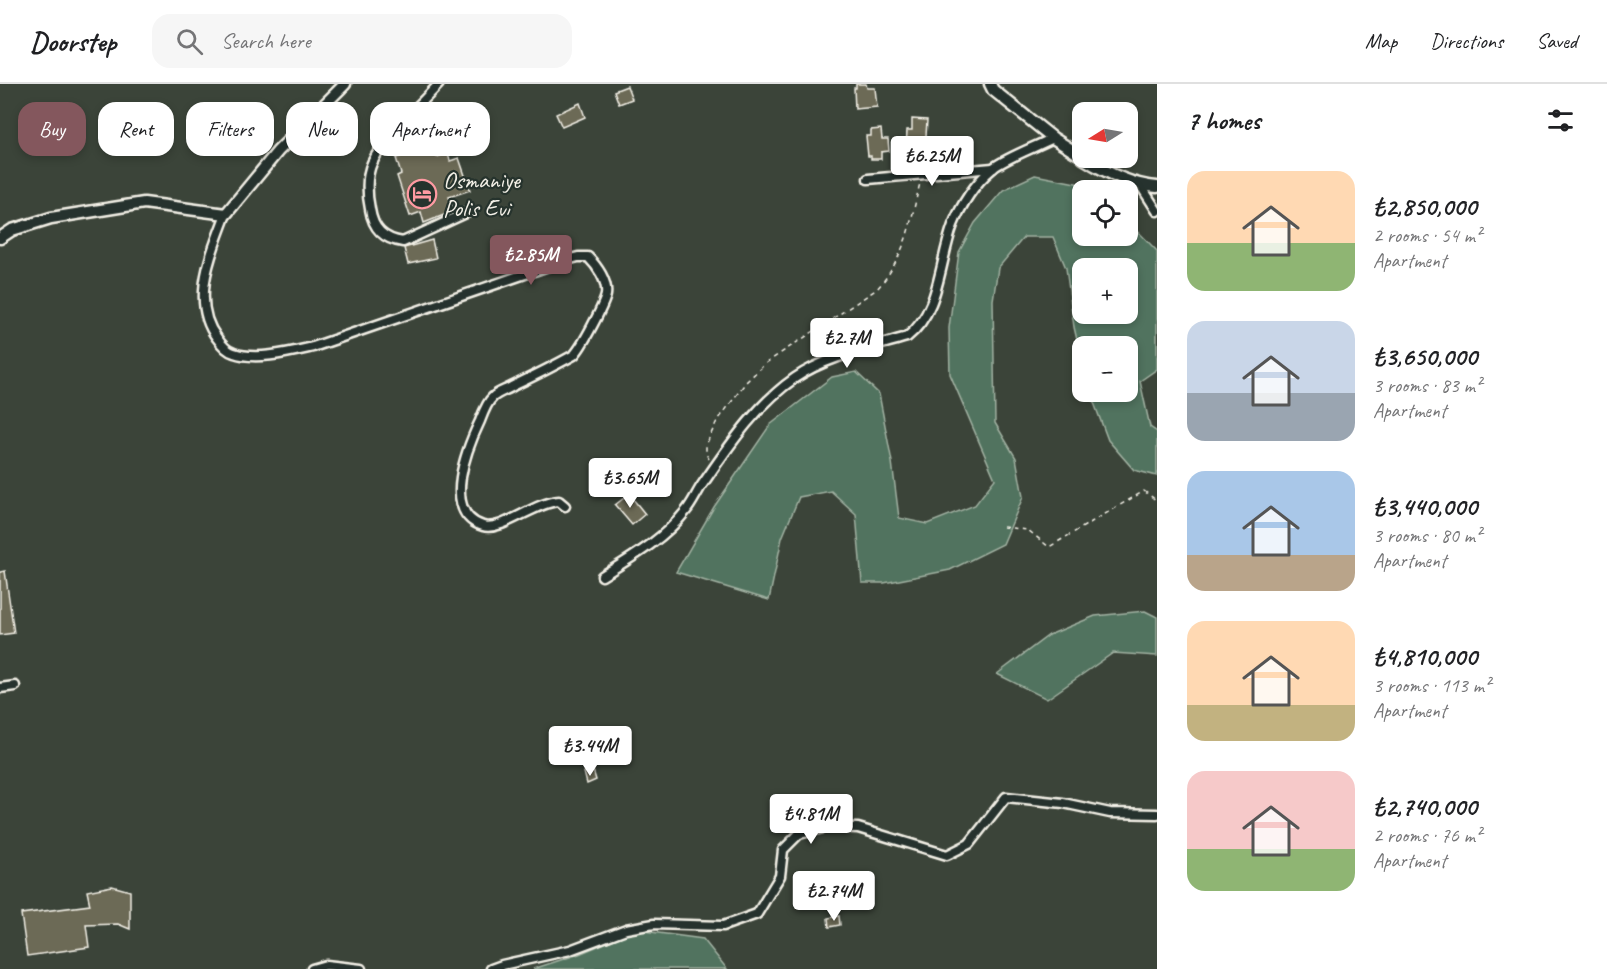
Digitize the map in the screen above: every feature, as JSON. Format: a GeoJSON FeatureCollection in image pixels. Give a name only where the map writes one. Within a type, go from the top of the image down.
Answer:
{"type":"FeatureCollection","features":[{"type":"Feature","properties":{"kind":"street"},"geometry":{"type":"LineString","coordinates":[[345,84],[278,151],[226,214],[206,272],[204,299],[207,321],[213,333],[222,345],[234,353],[271,355],[313,347],[560,262],[588,257],[597,266],[604,280],[606,295],[581,347],[574,355],[493,397],[466,448],[460,476],[460,491],[464,509],[472,520],[482,526],[493,528],[548,502],[559,501],[565,506]]}},
{"type":"Feature","properties":{"kind":"street"},"geometry":{"type":"LineString","coordinates":[[439,84],[389,138],[372,163],[367,192],[371,215],[376,228],[384,237],[403,242],[468,212]]}},
{"type":"Feature","properties":{"kind":"street"},"geometry":{"type":"LineString","coordinates":[[990,84],[993,90],[1053,138],[1072,150]]}},
{"type":"Feature","properties":{"kind":"street"},"geometry":{"type":"LineString","coordinates":[[602,576],[640,553],[685,513],[714,468],[758,410],[796,378],[838,358],[907,337],[917,329],[929,308],[953,226],[961,207],[971,192],[993,168],[1053,138]]}},
{"type":"Feature","properties":{"kind":"street"},"geometry":{"type":"LineString","coordinates":[[868,178],[993,168]]}},
{"type":"Feature","properties":{"kind":"street"},"geometry":{"type":"LineString","coordinates":[[1100,168],[1141,186],[1157,187]]}},
{"type":"Feature","properties":{"kind":"street"},"geometry":{"type":"LineString","coordinates":[[1141,186],[1157,211]]}},
{"type":"Feature","properties":{"kind":"street"},"geometry":{"type":"LineString","coordinates":[[0,238],[12,230],[51,218],[144,203],[226,214]]}},
{"type":"Feature","properties":{"kind":"street"},"geometry":{"type":"LineString","coordinates":[[0,688],[15,686]]}},
{"type":"Feature","properties":{"kind":"street"},"geometry":{"type":"LineString","coordinates":[[490,969],[502,964],[570,950],[626,929],[654,924],[723,926],[757,914],[780,876],[783,850],[799,834],[828,827],[858,828],[947,855],[969,844],[1006,797],[1063,803],[1110,813],[1157,814]]}},
{"type":"Feature","properties":{"kind":"street"},"geometry":{"type":"LineString","coordinates":[[312,969],[326,965],[361,969]]}},
{"type":"Feature","properties":{"kind":"path"},"geometry":{"type":"LineString","coordinates":[[714,468],[706,454],[706,445],[716,423],[746,382],[766,363],[877,289],[891,273],[904,248],[922,174]]}},
{"type":"Feature","properties":{"kind":"path"},"geometry":{"type":"LineString","coordinates":[[1003,527],[1028,530],[1049,547],[1144,491],[1157,501]]}},
{"type":"Feature","properties":{"kind":"green space"},"geometry":{"type":"Polygon","coordinates":[[[1035,175],[1072,182],[1072,246],[1138,246],[1138,231],[1157,251],[1157,369],[1140,381],[1150,427],[1157,432],[1157,476],[1134,470],[1108,440],[1094,402],[1138,402],[1138,336],[1076,336],[1074,324],[1138,324],[1138,258],[1072,258],[1072,312],[1066,268],[1053,237],[1024,237],[998,268],[993,300],[995,423],[1016,458],[1023,497],[1003,544],[950,570],[884,583],[862,583],[856,514],[831,491],[799,497],[782,538],[769,600],[676,572],[714,507],[770,425],[832,377],[856,372],[879,394],[892,462],[899,518],[927,524],[975,505],[995,479],[950,374],[949,328],[959,252],[975,223],[1003,190],[1035,175]]]}},
{"type":"Feature","properties":{"kind":"green space"},"geometry":{"type":"Polygon","coordinates":[[[1145,611],[1157,617],[1157,656],[1113,653],[1047,699],[997,674],[1049,635],[1095,616],[1145,611]]]}},
{"type":"Feature","properties":{"kind":"green space"},"geometry":{"type":"Polygon","coordinates":[[[636,930],[703,939],[727,969],[533,969],[579,954],[636,930]]]}},
{"type":"Feature","properties":{"kind":"building"},"geometry":{"type":"Polygon","coordinates":[[[856,84],[866,84],[867,88],[875,88],[877,107],[855,109],[854,88],[856,84]]]}},
{"type":"Feature","properties":{"kind":"building"},"geometry":{"type":"Polygon","coordinates":[[[627,86],[632,99],[619,104],[614,91],[627,86]]]}},
{"type":"Feature","properties":{"kind":"building"},"geometry":{"type":"Polygon","coordinates":[[[580,103],[585,117],[562,127],[556,114],[580,103]]]}},
{"type":"Feature","properties":{"kind":"building"},"geometry":{"type":"Polygon","coordinates":[[[912,119],[927,120],[925,152],[906,151],[907,130],[912,130],[912,119]]]}},
{"type":"Feature","properties":{"kind":"building"},"geometry":{"type":"Polygon","coordinates":[[[881,129],[882,139],[888,139],[889,151],[881,152],[881,159],[871,159],[871,156],[868,156],[866,136],[871,136],[871,130],[881,129]]]}},
{"type":"Feature","properties":{"kind":"building"},"geometry":{"type":"Polygon","coordinates":[[[449,156],[450,161],[459,158],[470,190],[449,197],[454,211],[424,223],[421,212],[410,216],[397,176],[401,174],[396,158],[449,156]]]}},
{"type":"Feature","properties":{"kind":"building"},"geometry":{"type":"Polygon","coordinates":[[[432,240],[436,258],[408,264],[404,248],[432,240]]]}},
{"type":"Feature","properties":{"kind":"building"},"geometry":{"type":"Polygon","coordinates":[[[629,494],[645,514],[632,525],[615,505],[629,494]]]}},
{"type":"Feature","properties":{"kind":"building"},"geometry":{"type":"Polygon","coordinates":[[[5,571],[14,633],[0,635],[0,572],[5,571]]]}},
{"type":"Feature","properties":{"kind":"building"},"geometry":{"type":"Polygon","coordinates":[[[593,770],[596,780],[587,784],[584,772],[593,770]]]}},
{"type":"Feature","properties":{"kind":"building"},"geometry":{"type":"Polygon","coordinates":[[[112,886],[130,891],[130,929],[118,924],[86,925],[89,947],[27,956],[21,914],[90,905],[87,891],[112,886]]]}},
{"type":"Feature","properties":{"kind":"building"},"geometry":{"type":"Polygon","coordinates":[[[839,916],[840,925],[829,927],[828,918],[839,916]]]}},
{"type":"Feature","properties":{"kind":"place","name":"Osmaniye Polis Evi"},"geometry":{"type":"Point","coordinates":[422,194]}}]}
